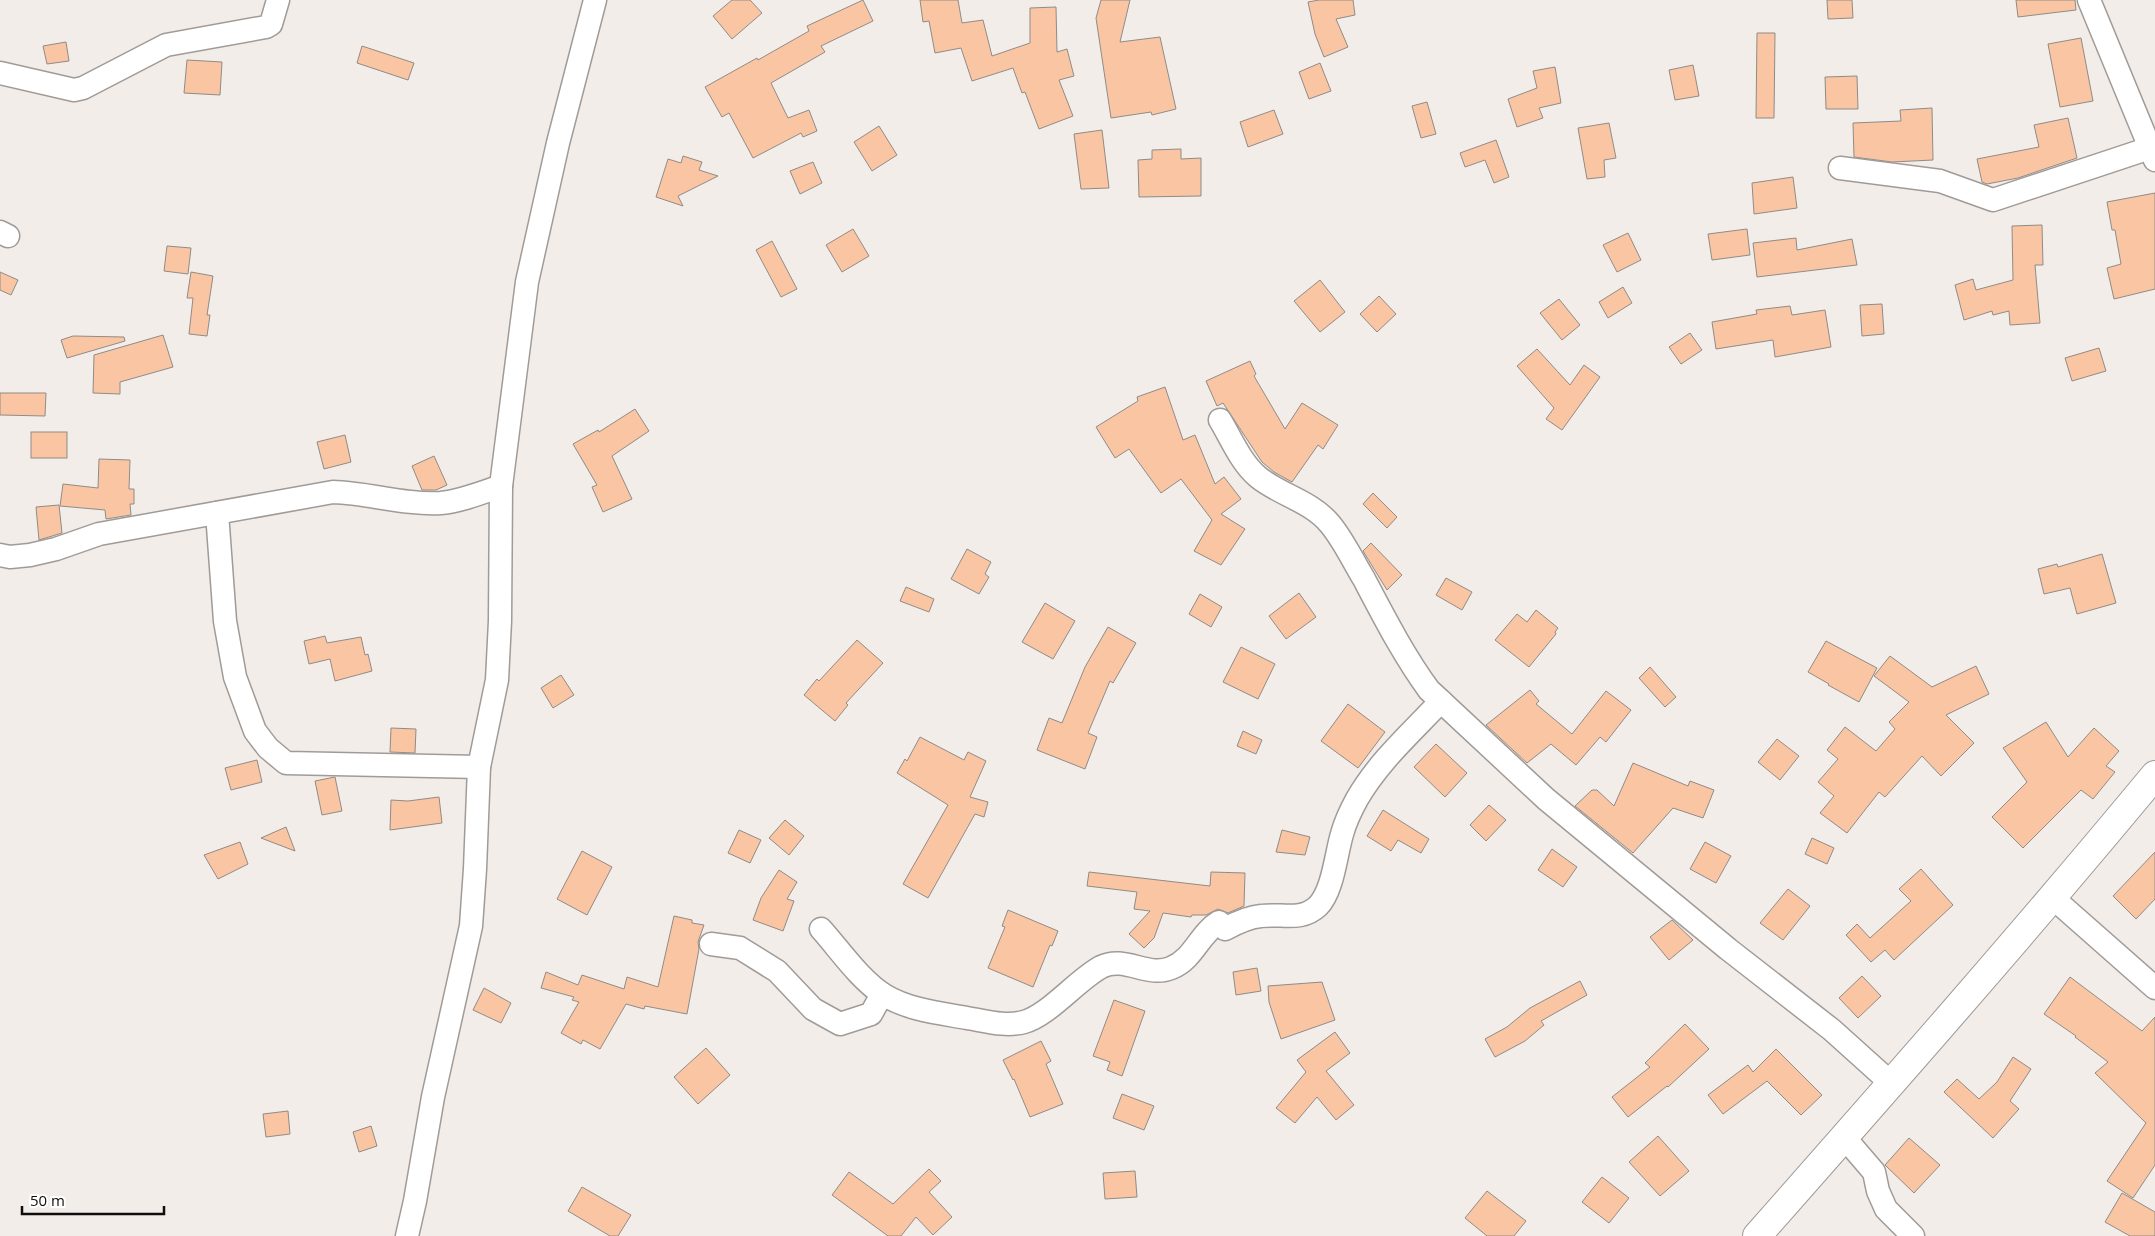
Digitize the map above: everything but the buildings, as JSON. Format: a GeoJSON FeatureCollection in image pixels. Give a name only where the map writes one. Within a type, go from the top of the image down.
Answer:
{"type":"FeatureCollection","features":[{"type":"Feature","properties":{"kind":"main road"},"geometry":{"type":"LineString","coordinates":[[1757,1236],[2053,898],[2155,776]]}},
{"type":"Feature","properties":{"kind":"street"},"geometry":{"type":"LineString","coordinates":[[0,73],[64,89],[83,88],[166,45],[266,27],[271,24],[278,0]]}},
{"type":"Feature","properties":{"kind":"street"},"geometry":{"type":"LineString","coordinates":[[407,1236],[433,1097],[471,926],[479,768],[497,680],[500,621],[501,486],[527,282],[558,142],[595,0]]}},
{"type":"Feature","properties":{"kind":"street"},"geometry":{"type":"LineString","coordinates":[[1840,168],[1940,181],[1993,200],[2153,154],[2089,0]]}},
{"type":"Feature","properties":{"kind":"street"},"geometry":{"type":"LineString","coordinates":[[1220,420],[1249,469],[1259,478],[1297,499],[1330,523],[1348,550],[1415,671],[1440,701],[1546,799],[1728,949],[1832,1030],[1892,1084]]}},
{"type":"Feature","properties":{"kind":"street"},"geometry":{"type":"LineString","coordinates":[[0,555],[10,557],[30,555],[56,549],[99,534],[333,492],[351,492],[403,501],[441,503],[467,498],[501,486]]}},
{"type":"Feature","properties":{"kind":"street"},"geometry":{"type":"LineString","coordinates":[[217,513],[225,621],[235,677],[255,731],[268,748],[286,763],[479,768]]}},
{"type":"Feature","properties":{"kind":"street"},"geometry":{"type":"LineString","coordinates":[[821,929],[867,981],[882,994],[894,1001],[923,1011],[1005,1024],[1025,1022],[1058,1000],[1091,974],[1112,962],[1156,971],[1170,969],[1183,962],[1195,951],[1204,934],[1219,922],[1225,929],[1260,916],[1292,917],[1304,915],[1319,905],[1328,890],[1343,832],[1357,800],[1381,763],[1440,701]]}},
{"type":"Feature","properties":{"kind":"street"},"geometry":{"type":"LineString","coordinates":[[2053,898],[2155,988]]}},
{"type":"Feature","properties":{"kind":"street"},"geometry":{"type":"LineString","coordinates":[[711,944],[740,948],[778,971],[814,1009],[840,1024],[871,1014],[882,994]]}},
{"type":"Feature","properties":{"kind":"street"},"geometry":{"type":"LineString","coordinates":[[1844,1137],[1874,1172],[1878,1191],[1886,1209],[1913,1236]]}}]}
